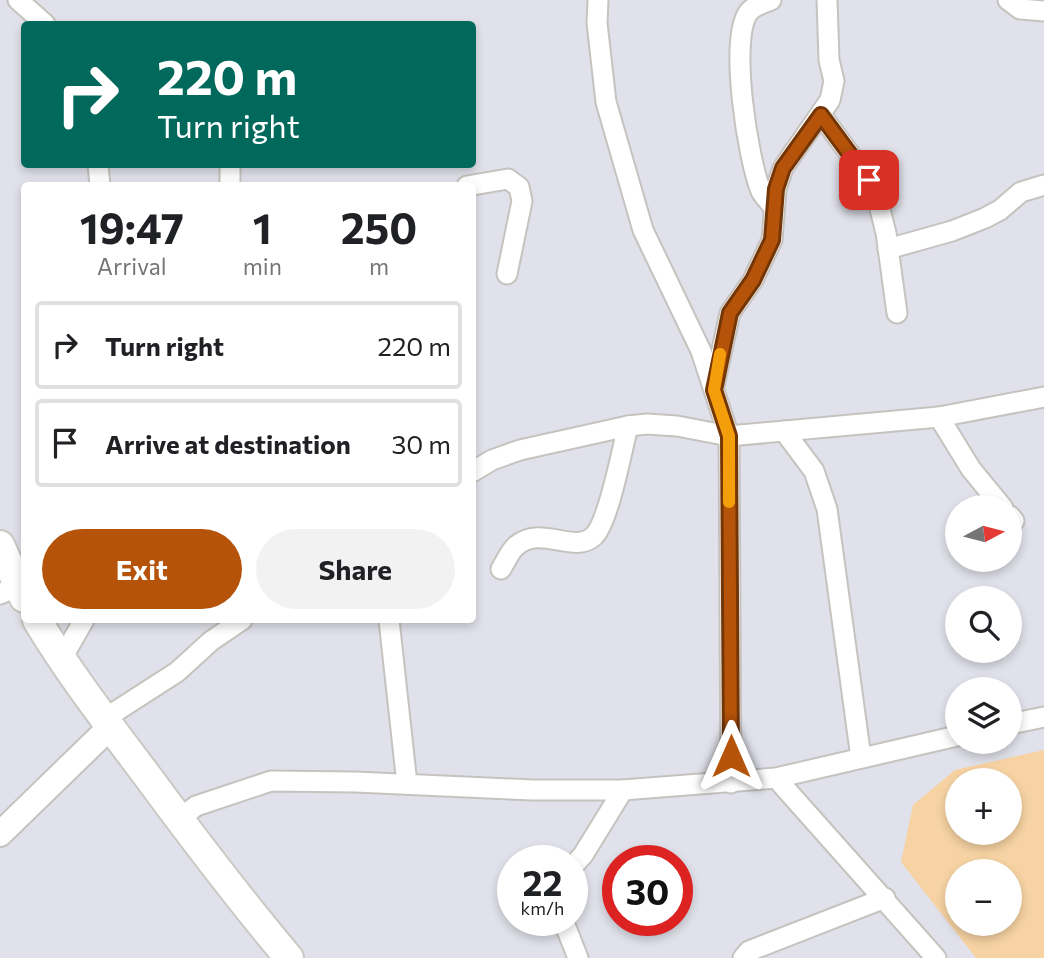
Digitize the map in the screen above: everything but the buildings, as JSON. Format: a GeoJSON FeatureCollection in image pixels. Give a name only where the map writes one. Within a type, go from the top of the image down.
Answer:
{"type":"FeatureCollection","features":[{"type":"Feature","properties":{"kind":"main road"},"geometry":{"type":"LineString","coordinates":[[0,545],[14,593]]}},
{"type":"Feature","properties":{"kind":"main road"},"geometry":{"type":"LineString","coordinates":[[39,623],[61,660],[113,731],[289,958]]}},
{"type":"Feature","properties":{"kind":"street"},"geometry":{"type":"LineString","coordinates":[[18,0],[42,21]]}},
{"type":"Feature","properties":{"kind":"street"},"geometry":{"type":"LineString","coordinates":[[598,0],[597,23],[606,102],[643,230],[701,351],[729,436],[731,783]]}},
{"type":"Feature","properties":{"kind":"street"},"geometry":{"type":"LineString","coordinates":[[771,0],[749,11],[744,22],[741,85],[749,152],[763,195],[774,208]]}},
{"type":"Feature","properties":{"kind":"street"},"geometry":{"type":"LineString","coordinates":[[714,390],[730,313],[753,280],[772,240],[776,189],[783,168],[830,100],[834,81],[829,60],[827,0]]}},
{"type":"Feature","properties":{"kind":"street"},"geometry":{"type":"LineString","coordinates":[[1008,0],[1020,9],[1044,11]]}},
{"type":"Feature","properties":{"kind":"street"},"geometry":{"type":"LineString","coordinates":[[821,115],[869,180],[878,201],[897,313]]}},
{"type":"Feature","properties":{"kind":"street"},"geometry":{"type":"LineString","coordinates":[[476,184],[508,179],[519,187],[523,201],[507,274]]}},
{"type":"Feature","properties":{"kind":"street"},"geometry":{"type":"LineString","coordinates":[[888,249],[952,231],[985,218],[1000,210],[1021,192],[1044,185]]}},
{"type":"Feature","properties":{"kind":"street"},"geometry":{"type":"LineString","coordinates":[[476,470],[492,460],[520,450],[628,426],[677,426],[729,436],[939,416],[1044,397]]}},
{"type":"Feature","properties":{"kind":"street"},"geometry":{"type":"LineString","coordinates":[[939,416],[971,469],[992,495]]}},
{"type":"Feature","properties":{"kind":"street"},"geometry":{"type":"LineString","coordinates":[[501,569],[515,547],[528,538],[540,537],[580,543],[593,536],[603,522],[628,426]]}},
{"type":"Feature","properties":{"kind":"street"},"geometry":{"type":"LineString","coordinates":[[785,431],[814,471],[827,509],[862,758]]}},
{"type":"Feature","properties":{"kind":"street"},"geometry":{"type":"LineString","coordinates":[[61,660],[82,623]]}},
{"type":"Feature","properties":{"kind":"street"},"geometry":{"type":"LineString","coordinates":[[0,834],[211,641],[238,623]]}},
{"type":"Feature","properties":{"kind":"street"},"geometry":{"type":"LineString","coordinates":[[389,623],[407,784]]}},
{"type":"Feature","properties":{"kind":"street"},"geometry":{"type":"LineString","coordinates":[[1022,722],[1044,717]]}},
{"type":"Feature","properties":{"kind":"street"},"geometry":{"type":"LineString","coordinates":[[174,812],[271,781],[533,790],[623,790],[731,783],[776,778],[945,739]]}},
{"type":"Feature","properties":{"kind":"street"},"geometry":{"type":"LineString","coordinates":[[776,778],[936,958]]}},
{"type":"Feature","properties":{"kind":"street"},"geometry":{"type":"LineString","coordinates":[[587,845],[623,790]]}},
{"type":"Feature","properties":{"kind":"street"},"geometry":{"type":"LineString","coordinates":[[743,958],[749,951],[885,898]]}},
{"type":"Feature","properties":{"kind":"street"},"geometry":{"type":"LineString","coordinates":[[569,936],[578,958]]}},
{"type":"Feature","properties":{"kind":"shaded area"},"geometry":{"type":"Polygon","coordinates":[[[1044,750],[1044,958],[976,958],[959,936],[1022,936],[1022,859],[945,859],[945,918],[901,862],[913,805],[945,778],[945,845],[1022,845],[1022,768],[964,768],[1044,750]]]}},
{"type":"Feature","properties":{"kind":"slow traffic"},"geometry":{"type":"LineString","coordinates":[[720,354],[714,390],[729,436],[729,502]]}},
{"type":"Feature","properties":{"kind":"route"},"geometry":{"type":"LineString","coordinates":[[731,756],[729,436],[714,390],[723,340],[730,313],[753,280],[772,240],[776,189],[783,168],[821,115],[869,180]]}}]}
